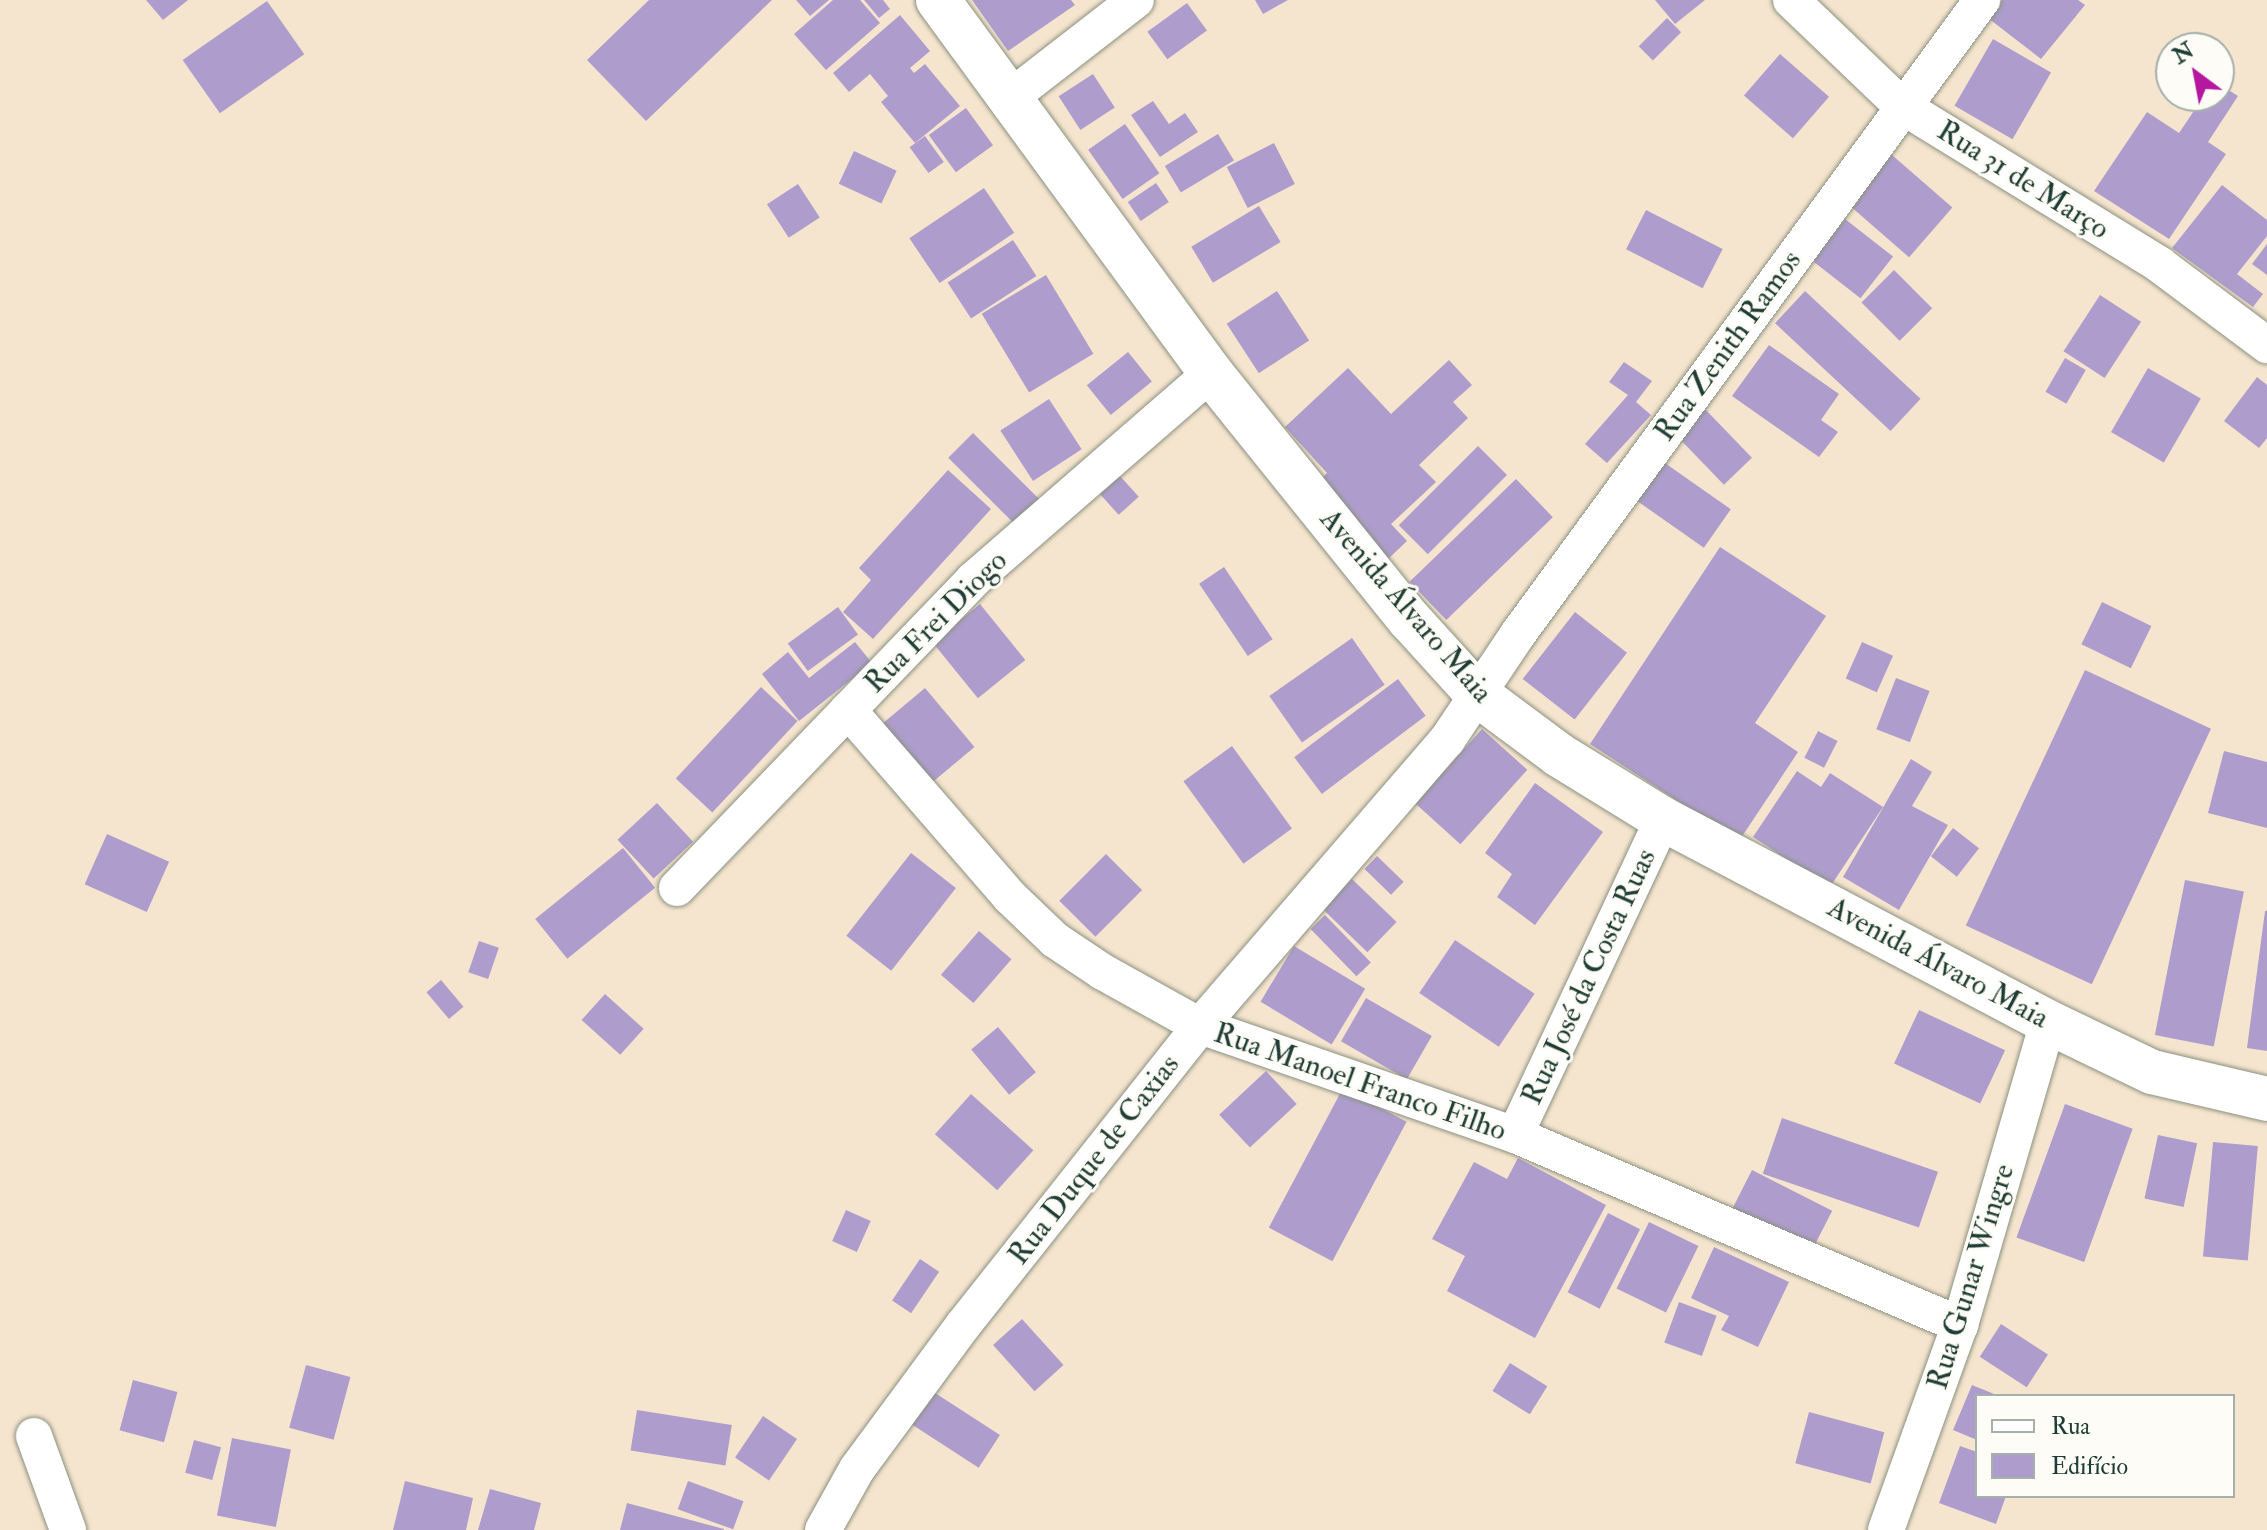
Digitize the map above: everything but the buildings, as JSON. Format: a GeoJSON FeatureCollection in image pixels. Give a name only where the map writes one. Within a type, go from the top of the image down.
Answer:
{"type":"FeatureCollection","features":[{"type":"Feature","properties":{"kind":"street","name":"Avenida Álvaro Maia"},"geometry":{"type":"LineString","coordinates":[[938,0],[1007,100],[1211,373],[1409,619],[1477,694],[1559,755],[1663,819],[2048,1022],[2152,1072],[2267,1099]]}},
{"type":"Feature","properties":{"kind":"street"},"geometry":{"type":"LineString","coordinates":[[1007,100],[1136,0]]}},
{"type":"Feature","properties":{"kind":"street","name":"Rua 31 de Março"},"geometry":{"type":"LineString","coordinates":[[1791,0],[1902,106],[2160,265],[2267,345]]}},
{"type":"Feature","properties":{"kind":"street","name":"Rua Zenith Ramos"},"geometry":{"type":"LineString","coordinates":[[1477,694],[1982,0]]}},
{"type":"Feature","properties":{"kind":"street","name":"Rua Frei Diogo"},"geometry":{"type":"LineString","coordinates":[[677,888],[973,580],[1211,373]]}},
{"type":"Feature","properties":{"kind":"street","name":"Rua Duque de Caxias"},"geometry":{"type":"LineString","coordinates":[[823,1530],[857,1469],[964,1324],[1200,1026],[1447,740],[1477,694]]}},
{"type":"Feature","properties":{"kind":"street","name":"Rua Manoel Franco Filho"},"geometry":{"type":"LineString","coordinates":[[848,710],[1009,896],[1055,940],[1200,1026],[1515,1135],[1960,1325]]}},
{"type":"Feature","properties":{"kind":"street","name":"Rua José da Costa Ruas"},"geometry":{"type":"LineString","coordinates":[[1515,1135],[1663,819]]}},
{"type":"Feature","properties":{"kind":"street","name":"Rua Gunar Wingre"},"geometry":{"type":"LineString","coordinates":[[1886,1530],[1960,1325],[2048,1022]]}},
{"type":"Feature","properties":{"kind":"street"},"geometry":{"type":"LineString","coordinates":[[34,1436],[68,1530]]}}]}
